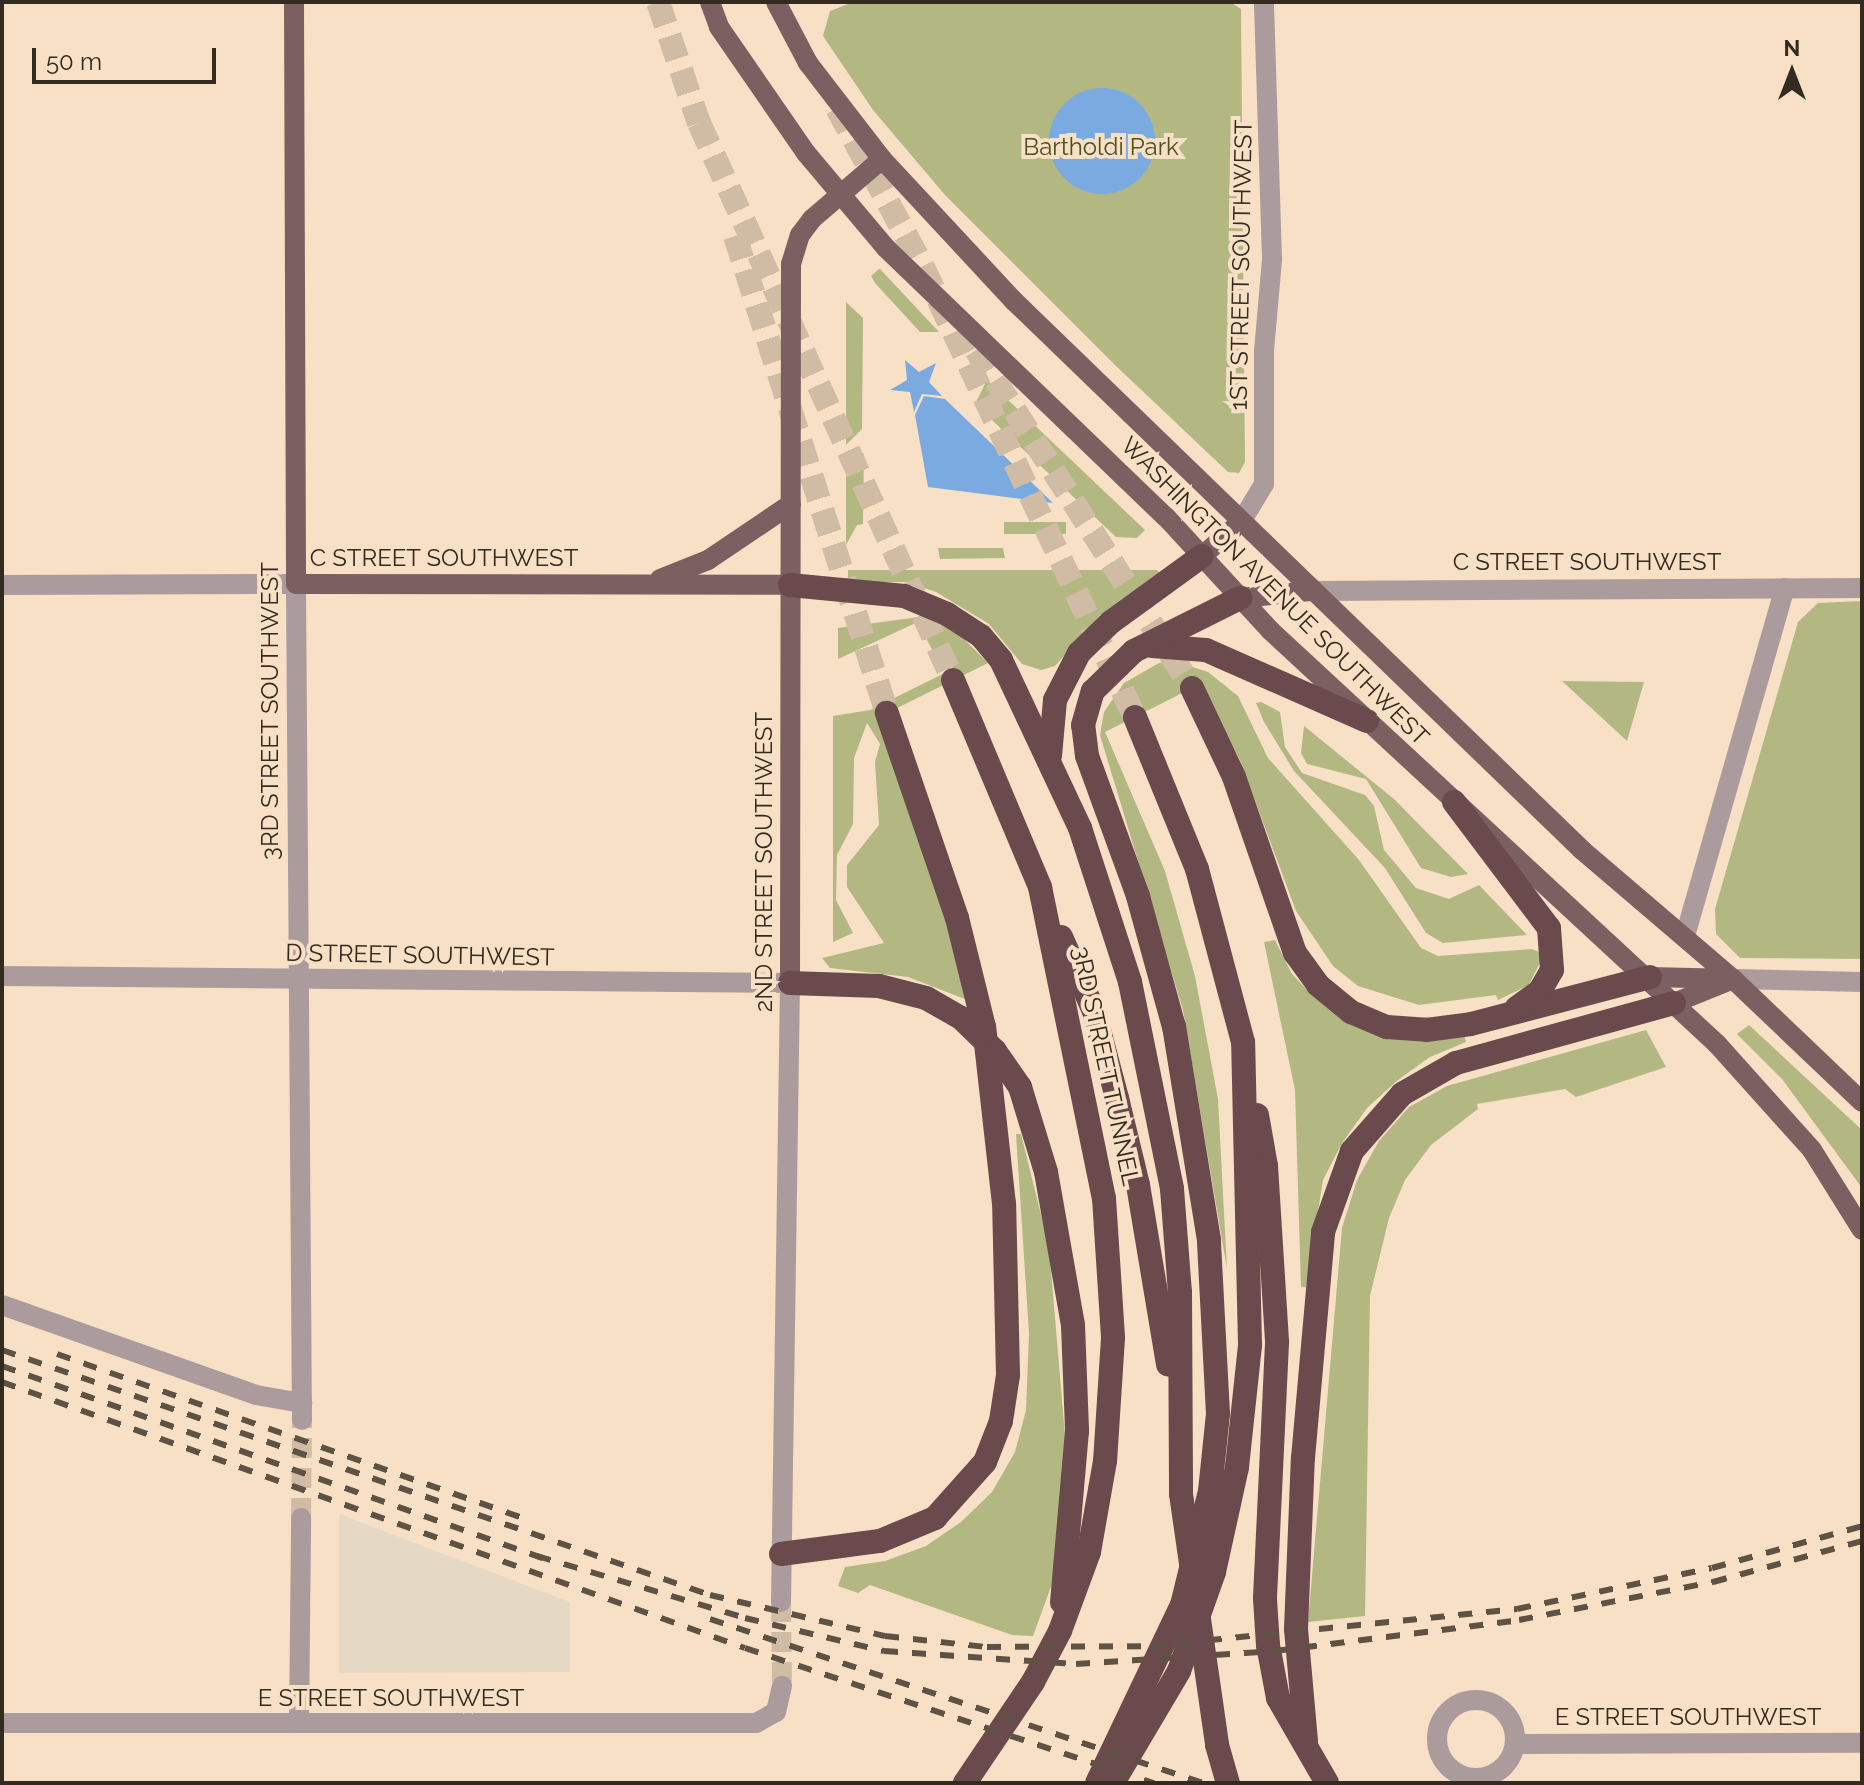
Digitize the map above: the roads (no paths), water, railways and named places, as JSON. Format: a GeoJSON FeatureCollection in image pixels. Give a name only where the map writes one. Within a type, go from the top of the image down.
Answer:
{"type":"FeatureCollection","features":[{"type":"Feature","properties":{"kind":"highway"},"geometry":{"type":"LineString","coordinates":[[1051,763],[1055,700],[1079,653],[1111,622],[1202,556]]}},
{"type":"Feature","properties":{"kind":"highway"},"geometry":{"type":"LineString","coordinates":[[790,585],[880,591],[926,604],[964,623],[1001,660],[1080,828],[1116,935],[1163,1130],[1179,1277],[1181,1494]]}},
{"type":"Feature","properties":{"kind":"highway"},"geometry":{"type":"LineString","coordinates":[[1097,1783],[1182,1605],[1210,1491],[1218,1414],[1209,1240],[1174,1027],[1138,896],[1084,741],[1093,691],[1134,651],[1240,598]]}},
{"type":"Feature","properties":{"kind":"highway"},"geometry":{"type":"LineString","coordinates":[[1134,651],[1169,644],[1197,647],[1367,721]]}},
{"type":"Feature","properties":{"kind":"highway","name":"3RD STREET TUNNEL"},"geometry":{"type":"LineString","coordinates":[[953,680],[1040,887],[1090,1111],[1112,1282],[1109,1419],[1099,1510],[1089,1552],[1060,1631],[1004,1728],[965,1783]]}},
{"type":"Feature","properties":{"kind":"highway"},"geometry":{"type":"LineString","coordinates":[[1192,688],[1239,790],[1295,953],[1318,985],[1351,1012],[1387,1027],[1426,1030],[1650,977]]}},
{"type":"Feature","properties":{"kind":"highway"},"geometry":{"type":"LineString","coordinates":[[781,1554],[880,1541],[908,1532],[952,1505],[993,1446],[1008,1375],[1005,1218],[984,1027],[957,918],[887,713]]}},
{"type":"Feature","properties":{"kind":"highway"},"geometry":{"type":"LineString","coordinates":[[1135,717],[1197,869],[1243,1042],[1266,1166],[1277,1343],[1265,1585],[1268,1645],[1278,1698],[1306,1741],[1327,1783]]}},
{"type":"Feature","properties":{"kind":"highway"},"geometry":{"type":"LineString","coordinates":[[1454,802],[1549,928],[1552,970],[1540,991],[1512,1012]]}},
{"type":"Feature","properties":{"kind":"highway"},"geometry":{"type":"LineString","coordinates":[[1040,887],[1094,1011],[1138,1185],[1165,1342],[1181,1494],[1217,1745],[1228,1783]]}},
{"type":"Feature","properties":{"kind":"highway"},"geometry":{"type":"LineString","coordinates":[[790,983],[879,986],[926,998],[961,1018],[995,1051],[1020,1087],[1046,1172],[1073,1325],[1077,1431],[1060,1631]]}},
{"type":"Feature","properties":{"kind":"highway"},"geometry":{"type":"LineString","coordinates":[[1306,1741],[1296,1629],[1303,1458],[1323,1232],[1352,1151],[1402,1094],[1456,1063],[1674,1003]]}},
{"type":"Feature","properties":{"kind":"highway"},"geometry":{"type":"LineString","coordinates":[[1112,1783],[1179,1671],[1227,1526],[1250,1345],[1243,1042]]}},
{"type":"Feature","properties":{"kind":"main road","name":"3RD STREET SOUTHWEST"},"geometry":{"type":"LineString","coordinates":[[294,2],[296,584]]}},
{"type":"Feature","properties":{"kind":"main road","name":"WASHINGTON AVENUE SOUTHWEST"},"geometry":{"type":"LineString","coordinates":[[710,2],[719,27],[797,140],[886,248],[1367,721],[1650,977],[1785,1115],[1838,1186],[1862,1230]]}},
{"type":"Feature","properties":{"kind":"main road","name":"WASHINGTON AVENUE SOUTHWEST"},"geometry":{"type":"LineString","coordinates":[[776,2],[808,63],[882,159],[1015,302],[1582,850],[1733,979],[1862,1102]]}},
{"type":"Feature","properties":{"kind":"main road","name":"2ND STREET SOUTHWEST"},"geometry":{"type":"LineString","coordinates":[[790,983],[791,264],[800,235],[882,159]]}},
{"type":"Feature","properties":{"kind":"main road"},"geometry":{"type":"LineString","coordinates":[[649,583],[708,560],[791,504]]}},
{"type":"Feature","properties":{"kind":"main road"},"geometry":{"type":"LineString","coordinates":[[1202,556],[1241,522]]}},
{"type":"Feature","properties":{"kind":"main road","name":"C STREET SOUTHWEST"},"geometry":{"type":"LineString","coordinates":[[296,584],[790,585]]}},
{"type":"Feature","properties":{"kind":"main road"},"geometry":{"type":"LineString","coordinates":[[1240,598],[1311,591]]}},
{"type":"Feature","properties":{"kind":"main road"},"geometry":{"type":"LineString","coordinates":[[1650,977],[1733,979]]}},
{"type":"Feature","properties":{"kind":"main road"},"geometry":{"type":"LineString","coordinates":[[1674,1003],[1733,979]]}},
{"type":"Feature","properties":{"kind":"street","name":"1ST STREET SOUTHWEST"},"geometry":{"type":"LineString","coordinates":[[1241,522],[1264,484],[1264,351],[1272,259],[1264,2]]}},
{"type":"Feature","properties":{"kind":"street","name":"C STREET SOUTHWEST"},"geometry":{"type":"LineString","coordinates":[[2,585],[296,584]]}},
{"type":"Feature","properties":{"kind":"street","name":"3RD STREET SOUTHWEST"},"geometry":{"type":"LineString","coordinates":[[2,1305],[302,1412],[296,584]]}},
{"type":"Feature","properties":{"kind":"street"},"geometry":{"type":"LineString","coordinates":[[1685,936],[1785,588]]}},
{"type":"Feature","properties":{"kind":"street","name":"C STREET SOUTHWEST"},"geometry":{"type":"LineString","coordinates":[[1311,591],[1862,588]]}},
{"type":"Feature","properties":{"kind":"street","name":"D STREET SOUTHWEST"},"geometry":{"type":"LineString","coordinates":[[2,976],[250,976],[298,982],[790,983]]}},
{"type":"Feature","properties":{"kind":"street"},"geometry":{"type":"LineString","coordinates":[[1733,979],[1862,982]]}},
{"type":"Feature","properties":{"kind":"street","name":"2ND STREET SOUTHWEST"},"geometry":{"type":"LineString","coordinates":[[781,1602],[790,983]]}},
{"type":"Feature","properties":{"kind":"street"},"geometry":{"type":"LineString","coordinates":[[299,1723],[301,1518]]}},
{"type":"Feature","properties":{"kind":"street","name":"E STREET SOUTHWEST"},"geometry":{"type":"LineString","coordinates":[[2,1723],[756,1723],[776,1712],[782,1686]]}},
{"type":"Feature","properties":{"kind":"street","name":"E STREET SOUTHWEST"},"geometry":{"type":"LineString","coordinates":[[1515,1744],[1862,1743]]}},
{"type":"Feature","properties":{"kind":"water"},"geometry":{"type":"Polygon","coordinates":[[[1102,88],[1122,92],[1140,103],[1151,121],[1155,141],[1151,161],[1140,179],[1122,190],[1102,194],[1082,190],[1064,179],[1053,161],[1049,141],[1053,121],[1064,103],[1082,92],[1102,88]]]}},
{"type":"Feature","properties":{"kind":"water"},"geometry":{"type":"Polygon","coordinates":[[[905,360],[919,372],[936,363],[929,382],[942,396],[922,394],[914,412],[910,392],[890,390],[907,380],[905,360]]]}},
{"type":"Feature","properties":{"kind":"water"},"geometry":{"type":"Polygon","coordinates":[[[924,396],[945,399],[1053,503],[928,487],[915,415],[924,396]]]}},
{"type":"Feature","properties":{"kind":"tunnel"},"geometry":{"type":"LineString","coordinates":[[658,2],[699,123],[953,680]]}},
{"type":"Feature","properties":{"kind":"tunnel"},"geometry":{"type":"LineString","coordinates":[[837,108],[923,267],[1135,717]]}},
{"type":"Feature","properties":{"kind":"tunnel"},"geometry":{"type":"LineString","coordinates":[[735,236],[887,713]]}},
{"type":"Feature","properties":{"kind":"tunnel"},"geometry":{"type":"LineString","coordinates":[[976,350],[1192,688]]}},
{"type":"Feature","properties":{"kind":"tunnel"},"geometry":{"type":"LineString","coordinates":[[301,1518],[302,1420]]}},
{"type":"Feature","properties":{"kind":"tunnel"},"geometry":{"type":"LineString","coordinates":[[781,1602],[782,1686]]}},
{"type":"Feature","properties":{"kind":"railway"},"geometry":{"type":"LineString","coordinates":[[2,1350],[710,1595],[885,1636],[987,1647],[1152,1646],[1517,1609],[1712,1568],[1862,1526]]}},
{"type":"Feature","properties":{"kind":"railway"},"geometry":{"type":"LineString","coordinates":[[57,1354],[524,1518]]}},
{"type":"Feature","properties":{"kind":"railway"},"geometry":{"type":"LineString","coordinates":[[2,1366],[545,1559]]}},
{"type":"Feature","properties":{"kind":"railway"},"geometry":{"type":"LineString","coordinates":[[2,1382],[745,1648],[1154,1783]]}},
{"type":"Feature","properties":{"kind":"railway"},"geometry":{"type":"LineString","coordinates":[[537,1556],[745,1618],[884,1651],[1076,1664],[1275,1651],[1519,1620],[1713,1582],[1862,1541]]}},
{"type":"Feature","properties":{"kind":"railway"},"geometry":{"type":"LineString","coordinates":[[710,1619],[1203,1783]]}},
{"type":"Feature","properties":{"kind":"park label","name":"Bartholdi Park"},"geometry":{"type":"Point","coordinates":[1101,147]}}]}
